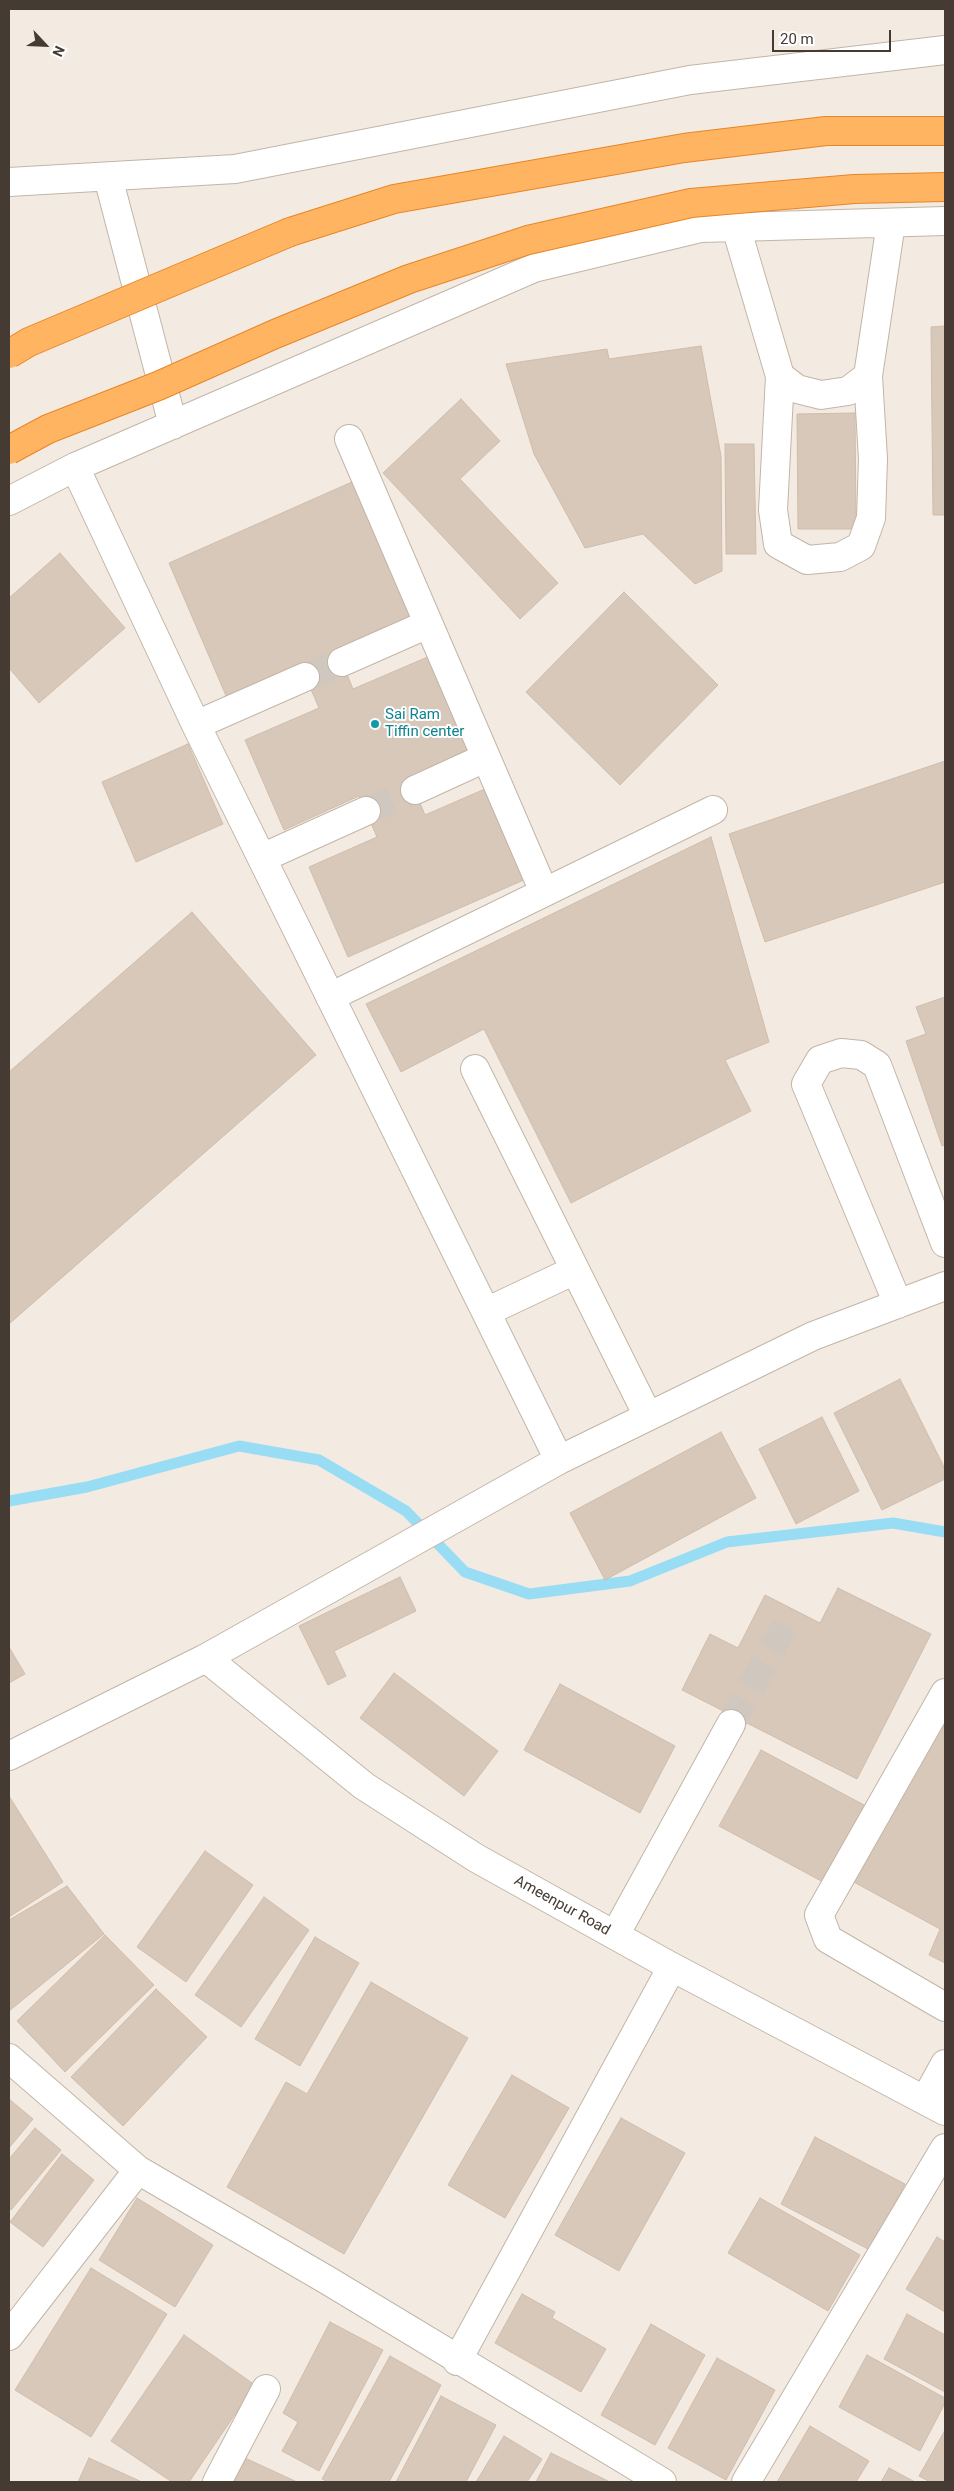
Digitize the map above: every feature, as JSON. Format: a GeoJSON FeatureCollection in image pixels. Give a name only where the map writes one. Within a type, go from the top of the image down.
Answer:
{"type":"FeatureCollection","features":[{"type":"Feature","properties":{"kind":"highway"},"geometry":{"type":"LineString","coordinates":[[9,354],[29,342],[290,232],[394,199],[684,148],[817,132],[945,132]]}},
{"type":"Feature","properties":{"kind":"highway"},"geometry":{"type":"LineString","coordinates":[[9,450],[48,429],[158,386],[275,334],[410,279],[528,240],[691,203],[854,189],[945,187]]}},
{"type":"Feature","properties":{"kind":"street"},"geometry":{"type":"LineString","coordinates":[[9,182],[235,170],[690,80],[945,50]]}},
{"type":"Feature","properties":{"kind":"street"},"geometry":{"type":"LineString","coordinates":[[108,176],[173,425]]}},
{"type":"Feature","properties":{"kind":"street"},"geometry":{"type":"LineString","coordinates":[[9,501],[75,467],[534,268],[701,228],[945,221]]}},
{"type":"Feature","properties":{"kind":"street"},"geometry":{"type":"LineString","coordinates":[[736,227],[780,376],[773,510],[778,544],[807,560],[840,558],[861,546],[871,518],[873,459],[868,376],[890,223]]}},
{"type":"Feature","properties":{"kind":"street"},"geometry":{"type":"LineString","coordinates":[[780,376],[797,389],[821,395],[848,391],[868,376]]}},
{"type":"Feature","properties":{"kind":"street"},"geometry":{"type":"LineString","coordinates":[[349,439],[544,892]]}},
{"type":"Feature","properties":{"kind":"street"},"geometry":{"type":"LineString","coordinates":[[75,467],[196,725],[559,1460]]}},
{"type":"Feature","properties":{"kind":"street"},"geometry":{"type":"LineString","coordinates":[[342,662],[428,624]]}},
{"type":"Feature","properties":{"kind":"street"},"geometry":{"type":"LineString","coordinates":[[196,725],[305,677]]}},
{"type":"Feature","properties":{"kind":"street"},"geometry":{"type":"LineString","coordinates":[[415,790],[485,758]]}},
{"type":"Feature","properties":{"kind":"street"},"geometry":{"type":"LineString","coordinates":[[330,997],[713,810]]}},
{"type":"Feature","properties":{"kind":"street"},"geometry":{"type":"LineString","coordinates":[[262,858],[366,811]]}},
{"type":"Feature","properties":{"kind":"street"},"geometry":{"type":"LineString","coordinates":[[898,1304],[806,1084],[820,1060],[841,1053],[861,1055],[877,1065],[945,1243]]}},
{"type":"Feature","properties":{"kind":"street"},"geometry":{"type":"LineString","coordinates":[[474,1069],[648,1416]]}},
{"type":"Feature","properties":{"kind":"street"},"geometry":{"type":"LineString","coordinates":[[486,1312],[575,1270]]}},
{"type":"Feature","properties":{"kind":"street"},"geometry":{"type":"LineString","coordinates":[[9,1756],[206,1658],[559,1460],[813,1336],[945,1286]]}},
{"type":"Feature","properties":{"kind":"street","name":"Ameenpur Road"},"geometry":{"type":"LineString","coordinates":[[206,1658],[364,1786],[476,1858],[672,1967],[935,2105]]}},
{"type":"Feature","properties":{"kind":"street"},"geometry":{"type":"LineString","coordinates":[[945,1693],[819,1915],[828,1939],[945,2007]]}},
{"type":"Feature","properties":{"kind":"street"},"geometry":{"type":"LineString","coordinates":[[615,1935],[731,1724]]}},
{"type":"Feature","properties":{"kind":"street"},"geometry":{"type":"LineString","coordinates":[[457,2361],[672,1967]]}},
{"type":"Feature","properties":{"kind":"street"},"geometry":{"type":"LineString","coordinates":[[9,2058],[138,2170],[327,2280],[457,2361],[662,2482]]}},
{"type":"Feature","properties":{"kind":"street"},"geometry":{"type":"LineString","coordinates":[[935,2105],[945,2064]]}},
{"type":"Feature","properties":{"kind":"street"},"geometry":{"type":"LineString","coordinates":[[746,2482],[945,2148]]}},
{"type":"Feature","properties":{"kind":"street"},"geometry":{"type":"LineString","coordinates":[[9,2336],[138,2170]]}},
{"type":"Feature","properties":{"kind":"street"},"geometry":{"type":"LineString","coordinates":[[217,2482],[266,2389]]}},
{"type":"Feature","properties":{"kind":"building"},"geometry":{"type":"Polygon","coordinates":[[[945,326],[945,515],[933,515],[931,327],[945,326]]]}},
{"type":"Feature","properties":{"kind":"building"},"geometry":{"type":"Polygon","coordinates":[[[701,346],[721,456],[722,571],[695,584],[643,534],[585,548],[534,454],[506,364],[607,349],[609,359],[701,346]]]}},
{"type":"Feature","properties":{"kind":"building"},"geometry":{"type":"Polygon","coordinates":[[[461,399],[500,441],[460,479],[558,583],[520,619],[383,473],[461,399]]]}},
{"type":"Feature","properties":{"kind":"building"},"geometry":{"type":"Polygon","coordinates":[[[855,413],[856,529],[798,529],[797,414],[855,413]]]}},
{"type":"Feature","properties":{"kind":"building"},"geometry":{"type":"Polygon","coordinates":[[[725,444],[754,444],[756,554],[726,554],[725,444]]]}},
{"type":"Feature","properties":{"kind":"building","name":"Sai Ram Tiffin center"},"geometry":{"type":"Polygon","coordinates":[[[361,478],[421,615],[342,662],[353,689],[437,653],[479,749],[410,779],[425,815],[494,785],[533,876],[348,957],[309,867],[377,837],[359,796],[284,830],[245,740],[319,708],[301,666],[227,698],[169,563],[361,478]]]}},
{"type":"Feature","properties":{"kind":"building"},"geometry":{"type":"Polygon","coordinates":[[[60,553],[125,628],[39,703],[9,668],[9,598],[60,553]]]}},
{"type":"Feature","properties":{"kind":"building"},"geometry":{"type":"Polygon","coordinates":[[[624,592],[718,685],[620,785],[526,692],[624,592]]]}},
{"type":"Feature","properties":{"kind":"building"},"geometry":{"type":"Polygon","coordinates":[[[188,744],[223,824],[136,862],[102,782],[188,744]]]}},
{"type":"Feature","properties":{"kind":"building"},"geometry":{"type":"Polygon","coordinates":[[[945,761],[945,882],[765,942],[729,834],[945,761]]]}},
{"type":"Feature","properties":{"kind":"building"},"geometry":{"type":"Polygon","coordinates":[[[711,837],[769,1042],[725,1060],[751,1111],[571,1203],[484,1029],[401,1072],[366,1004],[711,837]]]}},
{"type":"Feature","properties":{"kind":"building"},"geometry":{"type":"Polygon","coordinates":[[[192,912],[316,1055],[9,1324],[9,1072],[192,912]]]}},
{"type":"Feature","properties":{"kind":"building"},"geometry":{"type":"Polygon","coordinates":[[[945,997],[945,1145],[942,1146],[906,1041],[926,1034],[916,1007],[945,997]]]}},
{"type":"Feature","properties":{"kind":"building"},"geometry":{"type":"Polygon","coordinates":[[[900,1379],[945,1469],[945,1479],[882,1510],[834,1413],[900,1379]]]}},
{"type":"Feature","properties":{"kind":"building"},"geometry":{"type":"Polygon","coordinates":[[[822,1417],[859,1491],[796,1524],[759,1449],[822,1417]]]}},
{"type":"Feature","properties":{"kind":"building"},"geometry":{"type":"Polygon","coordinates":[[[721,1432],[756,1498],[605,1580],[570,1513],[721,1432]]]}},
{"type":"Feature","properties":{"kind":"building"},"geometry":{"type":"Polygon","coordinates":[[[400,1577],[416,1611],[334,1651],[346,1676],[328,1685],[299,1626],[400,1577]]]}},
{"type":"Feature","properties":{"kind":"building"},"geometry":{"type":"Polygon","coordinates":[[[838,1588],[931,1634],[857,1779],[682,1690],[710,1634],[738,1648],[765,1595],[820,1623],[838,1588]]]}},
{"type":"Feature","properties":{"kind":"building"},"geometry":{"type":"Polygon","coordinates":[[[9,1647],[25,1674],[9,1683],[9,1647]]]}},
{"type":"Feature","properties":{"kind":"building"},"geometry":{"type":"Polygon","coordinates":[[[394,1673],[498,1751],[464,1796],[360,1718],[394,1673]]]}},
{"type":"Feature","properties":{"kind":"building"},"geometry":{"type":"Polygon","coordinates":[[[560,1684],[675,1746],[640,1813],[524,1750],[560,1684]]]}},
{"type":"Feature","properties":{"kind":"building"},"geometry":{"type":"Polygon","coordinates":[[[945,1714],[945,1963],[929,1955],[940,1929],[852,1881],[945,1714]]]}},
{"type":"Feature","properties":{"kind":"building"},"geometry":{"type":"Polygon","coordinates":[[[761,1750],[866,1806],[825,1883],[719,1826],[761,1750]]]}},
{"type":"Feature","properties":{"kind":"building"},"geometry":{"type":"Polygon","coordinates":[[[9,1796],[63,1882],[9,1917],[9,1796]]]}},
{"type":"Feature","properties":{"kind":"building"},"geometry":{"type":"Polygon","coordinates":[[[205,1851],[253,1885],[186,1982],[137,1947],[205,1851]]]}},
{"type":"Feature","properties":{"kind":"building"},"geometry":{"type":"Polygon","coordinates":[[[67,1886],[104,1934],[9,2011],[9,1920],[67,1886]]]}},
{"type":"Feature","properties":{"kind":"building"},"geometry":{"type":"Polygon","coordinates":[[[264,1897],[309,1930],[241,2027],[195,1995],[264,1897]]]}},
{"type":"Feature","properties":{"kind":"building"},"geometry":{"type":"Polygon","coordinates":[[[105,1935],[154,1985],[65,2072],[17,2021],[105,1935]]]}},
{"type":"Feature","properties":{"kind":"building"},"geometry":{"type":"Polygon","coordinates":[[[315,1937],[359,1963],[300,2066],[255,2039],[315,1937]]]}},
{"type":"Feature","properties":{"kind":"building"},"geometry":{"type":"Polygon","coordinates":[[[371,1982],[468,2038],[344,2254],[227,2187],[286,2082],[307,2094],[371,1982]]]}},
{"type":"Feature","properties":{"kind":"building"},"geometry":{"type":"Polygon","coordinates":[[[156,1989],[207,2037],[123,2126],[71,2077],[156,1989]]]}},
{"type":"Feature","properties":{"kind":"building"},"geometry":{"type":"Polygon","coordinates":[[[512,2075],[569,2108],[505,2218],[448,2185],[512,2075]]]}},
{"type":"Feature","properties":{"kind":"building"},"geometry":{"type":"Polygon","coordinates":[[[9,2099],[33,2119],[9,2148],[9,2099]]]}},
{"type":"Feature","properties":{"kind":"building"},"geometry":{"type":"Polygon","coordinates":[[[621,2118],[685,2153],[619,2271],[555,2235],[621,2118]]]}},
{"type":"Feature","properties":{"kind":"building"},"geometry":{"type":"Polygon","coordinates":[[[35,2128],[61,2150],[11,2210],[9,2208],[9,2159],[35,2128]]]}},
{"type":"Feature","properties":{"kind":"building"},"geometry":{"type":"Polygon","coordinates":[[[815,2137],[905,2184],[870,2250],[781,2204],[815,2137]]]}},
{"type":"Feature","properties":{"kind":"building"},"geometry":{"type":"Polygon","coordinates":[[[62,2154],[94,2180],[43,2247],[10,2222],[62,2154]]]}},
{"type":"Feature","properties":{"kind":"building"},"geometry":{"type":"Polygon","coordinates":[[[137,2198],[213,2245],[175,2307],[99,2260],[137,2198]]]}},
{"type":"Feature","properties":{"kind":"building"},"geometry":{"type":"Polygon","coordinates":[[[760,2198],[860,2255],[828,2311],[728,2253],[760,2198]]]}},
{"type":"Feature","properties":{"kind":"building"},"geometry":{"type":"Polygon","coordinates":[[[937,2237],[945,2242],[945,2312],[906,2289],[937,2237]]]}},
{"type":"Feature","properties":{"kind":"building"},"geometry":{"type":"Polygon","coordinates":[[[91,2268],[167,2314],[91,2437],[15,2390],[91,2268]]]}},
{"type":"Feature","properties":{"kind":"building"},"geometry":{"type":"Polygon","coordinates":[[[522,2294],[555,2312],[552,2318],[606,2349],[581,2392],[495,2343],[522,2294]]]}},
{"type":"Feature","properties":{"kind":"building"},"geometry":{"type":"Polygon","coordinates":[[[907,2314],[945,2335],[945,2392],[884,2359],[907,2314]]]}},
{"type":"Feature","properties":{"kind":"building"},"geometry":{"type":"Polygon","coordinates":[[[330,2322],[383,2350],[319,2471],[282,2451],[298,2422],[283,2413],[330,2322]]]}},
{"type":"Feature","properties":{"kind":"building"},"geometry":{"type":"Polygon","coordinates":[[[651,2324],[705,2355],[655,2445],[601,2415],[651,2324]]]}},
{"type":"Feature","properties":{"kind":"building"},"geometry":{"type":"Polygon","coordinates":[[[184,2335],[255,2385],[189,2482],[172,2482],[111,2441],[184,2335]]]}},
{"type":"Feature","properties":{"kind":"building"},"geometry":{"type":"Polygon","coordinates":[[[867,2355],[945,2398],[945,2403],[920,2451],[839,2407],[867,2355]]]}},
{"type":"Feature","properties":{"kind":"building"},"geometry":{"type":"Polygon","coordinates":[[[390,2356],[441,2385],[389,2482],[328,2482],[322,2479],[390,2356]]]}},
{"type":"Feature","properties":{"kind":"building"},"geometry":{"type":"Polygon","coordinates":[[[717,2358],[775,2390],[726,2480],[668,2448],[717,2358]]]}},
{"type":"Feature","properties":{"kind":"building"},"geometry":{"type":"Polygon","coordinates":[[[441,2396],[496,2425],[466,2482],[396,2482],[441,2396]]]}},
{"type":"Feature","properties":{"kind":"building"},"geometry":{"type":"Polygon","coordinates":[[[810,2426],[869,2461],[856,2482],[777,2482],[810,2426]]]}},
{"type":"Feature","properties":{"kind":"building"},"geometry":{"type":"Polygon","coordinates":[[[945,2430],[945,2482],[930,2482],[919,2476],[945,2430]]]}},
{"type":"Feature","properties":{"kind":"building"},"geometry":{"type":"Polygon","coordinates":[[[504,2436],[542,2459],[527,2482],[476,2482],[504,2436]]]}},
{"type":"Feature","properties":{"kind":"building"},"geometry":{"type":"Polygon","coordinates":[[[551,2453],[610,2482],[536,2482],[551,2453]]]}},
{"type":"Feature","properties":{"kind":"building"},"geometry":{"type":"Polygon","coordinates":[[[89,2458],[142,2482],[78,2482],[89,2458]]]}},
{"type":"Feature","properties":{"kind":"building"},"geometry":{"type":"Polygon","coordinates":[[[245,2458],[297,2482],[234,2482],[245,2458]]]}},
{"type":"Feature","properties":{"kind":"building"},"geometry":{"type":"Polygon","coordinates":[[[889,2468],[915,2482],[881,2482],[889,2468]]]}},
{"type":"Feature","properties":{"kind":"waterway"},"geometry":{"type":"LineString","coordinates":[[9,1501],[87,1487],[239,1446],[319,1460],[406,1511],[465,1572],[529,1594],[630,1581],[727,1542],[893,1523],[945,1532]]}},
{"type":"Feature","properties":{"kind":"tunnel"},"geometry":{"type":"LineString","coordinates":[[305,677],[342,662]]}},
{"type":"Feature","properties":{"kind":"tunnel"},"geometry":{"type":"LineString","coordinates":[[366,811],[415,790]]}},
{"type":"Feature","properties":{"kind":"tunnel"},"geometry":{"type":"LineString","coordinates":[[731,1724],[787,1622]]}},
{"type":"Feature","properties":{"kind":"place","name":"Sai Ram Tiffin center"},"geometry":{"type":"Point","coordinates":[375,724]}}]}
